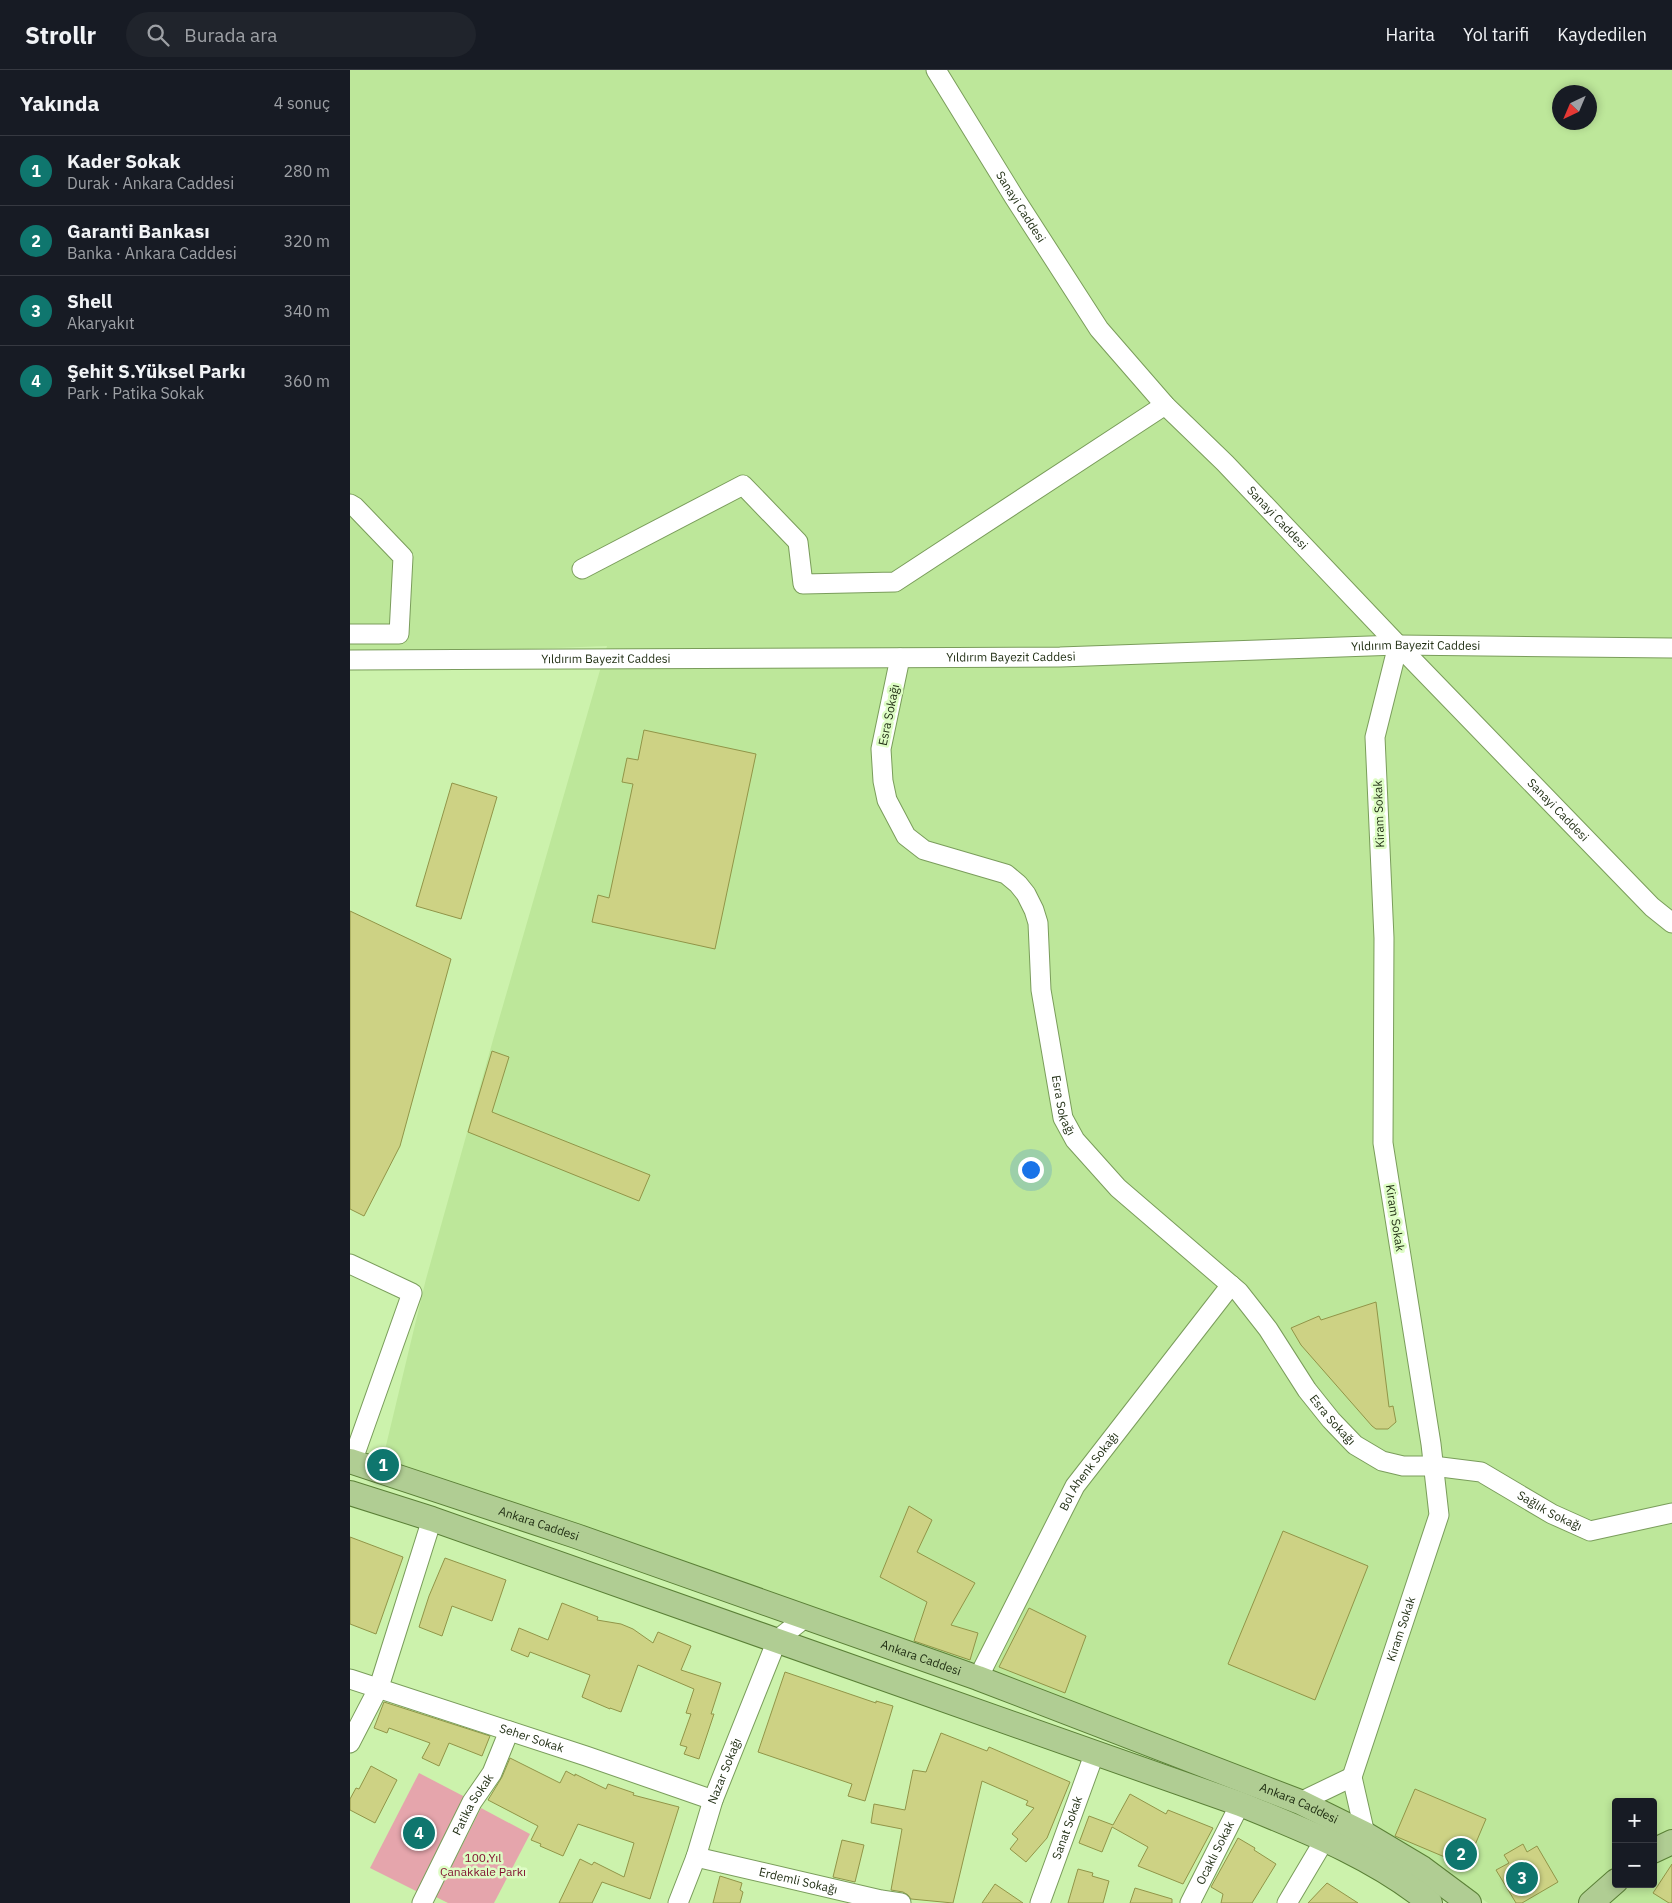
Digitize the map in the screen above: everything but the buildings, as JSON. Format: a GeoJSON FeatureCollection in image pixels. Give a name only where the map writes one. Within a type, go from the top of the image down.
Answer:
{"type":"FeatureCollection","features":[{"type":"Feature","properties":{"kind":"main road","name":"Ankara Caddesi"},"geometry":{"type":"LineString","coordinates":[[351,1462],[576,1536],[978,1678],[1300,1802],[1365,1834],[1422,1868],[1469,1903]]}},
{"type":"Feature","properties":{"kind":"main road","name":"Ankara Caddesi"},"geometry":{"type":"LineString","coordinates":[[350,1493],[432,1519],[1240,1804],[1325,1839],[1401,1881],[1430,1903]]}},
{"type":"Feature","properties":{"kind":"main road"},"geometry":{"type":"LineString","coordinates":[[1657,1849],[1672,1842]]}},
{"type":"Feature","properties":{"kind":"main road"},"geometry":{"type":"LineString","coordinates":[[1591,1903],[1612,1885]]}},
{"type":"Feature","properties":{"kind":"street","name":"Sanayi Caddesi"},"geometry":{"type":"LineString","coordinates":[[936,70],[1014,197],[1100,329],[1164,405],[1225,463],[1652,907],[1672,923]]}},
{"type":"Feature","properties":{"kind":"street"},"geometry":{"type":"LineString","coordinates":[[582,569],[743,485],[798,542],[803,584],[894,582],[1164,405]]}},
{"type":"Feature","properties":{"kind":"street"},"geometry":{"type":"LineString","coordinates":[[350,504],[403,557],[399,634],[350,634]]}},
{"type":"Feature","properties":{"kind":"street","name":"Yıldırım Bayezit Caddesi"},"geometry":{"type":"LineString","coordinates":[[350,660],[1060,657],[1398,645],[1672,648]]}},
{"type":"Feature","properties":{"kind":"street","name":"Kiram Sokak"},"geometry":{"type":"LineString","coordinates":[[1352,1777],[1438,1515],[1433,1466],[1383,1143],[1384,938],[1375,737],[1398,645]]}},
{"type":"Feature","properties":{"kind":"street","name":"Esra Sokağı"},"geometry":{"type":"LineString","coordinates":[[900,658],[881,749],[882,781],[887,800],[906,836],[924,850],[1006,874],[1026,894],[1038,923],[1042,990],[1063,1118],[1075,1140],[1118,1188],[1239,1292],[1268,1329],[1307,1390],[1330,1420],[1355,1445],[1382,1461],[1404,1466],[1433,1466]]}},
{"type":"Feature","properties":{"kind":"street"},"geometry":{"type":"LineString","coordinates":[[350,1264],[412,1293],[351,1462]]}},
{"type":"Feature","properties":{"kind":"street","name":"Bol Ahenk Sokağı"},"geometry":{"type":"LineString","coordinates":[[978,1678],[1075,1486],[1232,1285]]}},
{"type":"Feature","properties":{"kind":"street","name":"Sağlık Sokağı"},"geometry":{"type":"LineString","coordinates":[[1433,1466],[1481,1472],[1552,1514],[1590,1531],[1672,1513]]}},
{"type":"Feature","properties":{"kind":"street"},"geometry":{"type":"LineString","coordinates":[[350,1743],[379,1687],[432,1519]]}},
{"type":"Feature","properties":{"kind":"street"},"geometry":{"type":"LineString","coordinates":[[777,1640],[806,1617]]}},
{"type":"Feature","properties":{"kind":"street","name":"Nazar Sokağı"},"geometry":{"type":"LineString","coordinates":[[678,1903],[696,1857],[712,1800],[777,1640]]}},
{"type":"Feature","properties":{"kind":"street","name":"Seher Sokak"},"geometry":{"type":"LineString","coordinates":[[350,1679],[379,1687],[712,1800]]}},
{"type":"Feature","properties":{"kind":"street","name":"Patika Sokak"},"geometry":{"type":"LineString","coordinates":[[422,1903],[472,1802],[492,1773],[510,1731]]}},
{"type":"Feature","properties":{"kind":"street","name":"Sanat Sokak"},"geometry":{"type":"LineString","coordinates":[[1040,1903],[1095,1752]]}},
{"type":"Feature","properties":{"kind":"street"},"geometry":{"type":"LineString","coordinates":[[1300,1802],[1352,1777],[1365,1834]]}},
{"type":"Feature","properties":{"kind":"street","name":"Ocaklı Sokak"},"geometry":{"type":"LineString","coordinates":[[1190,1903],[1240,1804]]}},
{"type":"Feature","properties":{"kind":"street"},"geometry":{"type":"LineString","coordinates":[[1287,1903],[1325,1839]]}},
{"type":"Feature","properties":{"kind":"street","name":"Erdemli Sokağı"},"geometry":{"type":"LineString","coordinates":[[696,1857],[901,1903]]}},
{"type":"Feature","properties":{"kind":"shaded area"},"geometry":{"type":"Polygon","coordinates":[[[350,70],[1672,70],[1672,1903],[1488,1903],[1381,1832],[1299,1791],[383,1458],[426,1279],[607,646],[350,656],[350,70]]]}},
{"type":"Feature","properties":{"kind":"green space"},"geometry":{"type":"Polygon","coordinates":[[[419,1773],[467,1798],[418,1892],[370,1868],[419,1773]]]}},
{"type":"Feature","properties":{"kind":"green space","name":"100.Yıl Çanakkale Parkı"},"geometry":{"type":"Polygon","coordinates":[[[481,1808],[530,1834],[494,1903],[448,1903],[436,1897],[481,1808]]]}},
{"type":"Feature","properties":{"kind":"place","name":"Kader Sokak"},"geometry":{"type":"Point","coordinates":[383,1465]}},
{"type":"Feature","properties":{"kind":"place","name":"Şehit S.Yüksel Parkı"},"geometry":{"type":"Point","coordinates":[419,1833]}},
{"type":"Feature","properties":{"kind":"place","name":"Garanti Bankası"},"geometry":{"type":"Point","coordinates":[1461,1854]}},
{"type":"Feature","properties":{"kind":"place","name":"Shell"},"geometry":{"type":"Point","coordinates":[1522,1878]}}]}
